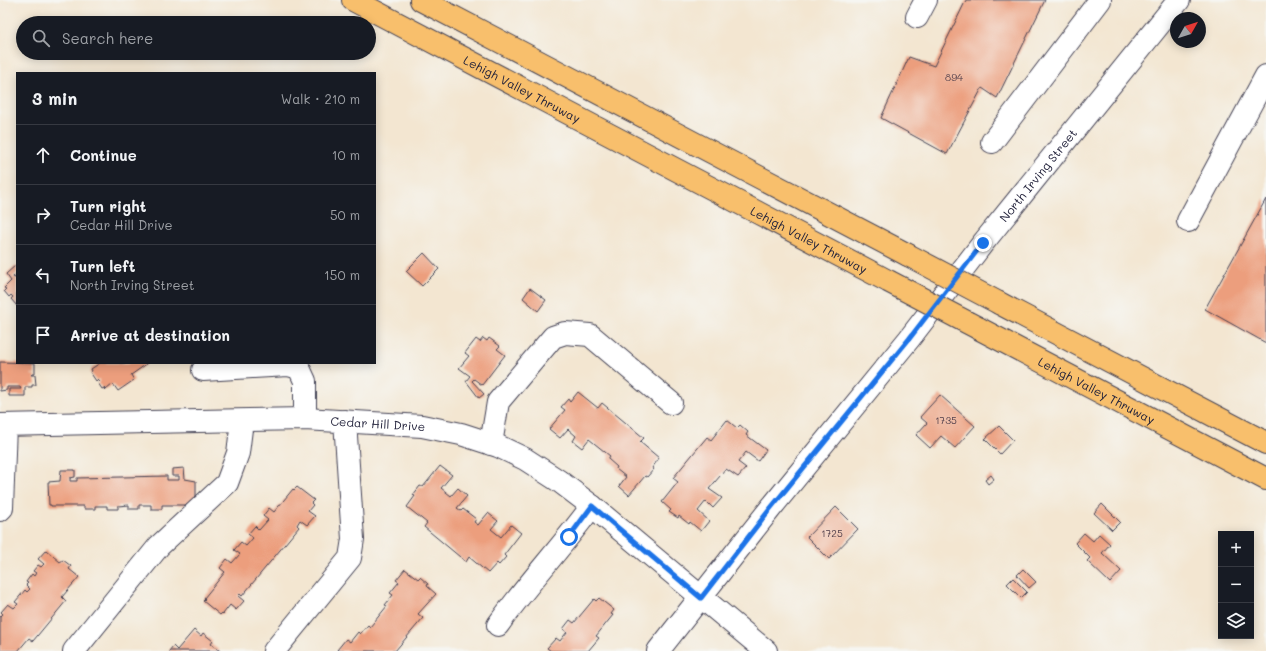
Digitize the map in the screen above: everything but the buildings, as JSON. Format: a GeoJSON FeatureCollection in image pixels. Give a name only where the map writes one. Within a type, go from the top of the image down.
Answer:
{"type":"FeatureCollection","features":[{"type":"Feature","properties":{"kind":"highway","name":"Lehigh Valley Thruway"},"geometry":{"type":"LineString","coordinates":[[352,0],[1266,479]]}},
{"type":"Feature","properties":{"kind":"highway"},"geometry":{"type":"LineString","coordinates":[[421,0],[1266,443]]}},
{"type":"Feature","properties":{"kind":"street"},"geometry":{"type":"LineString","coordinates":[[992,142],[1100,0]]}},
{"type":"Feature","properties":{"kind":"street","name":"North Irving Street"},"geometry":{"type":"LineString","coordinates":[[658,651],[770,509],[909,339],[983,243],[1179,0]]}},
{"type":"Feature","properties":{"kind":"street"},"geometry":{"type":"LineString","coordinates":[[1188,221],[1266,76]]}},
{"type":"Feature","properties":{"kind":"street"},"geometry":{"type":"LineString","coordinates":[[491,444],[498,402],[553,338],[565,333],[590,335],[671,403]]}},
{"type":"Feature","properties":{"kind":"street"},"geometry":{"type":"LineString","coordinates":[[203,370],[288,364],[299,368],[305,381],[305,418]]}},
{"type":"Feature","properties":{"kind":"street","name":"Cedar Hill Drive"},"geometry":{"type":"LineString","coordinates":[[3,425],[137,421],[242,421],[305,418],[422,426],[461,434],[491,444],[525,459],[559,481],[592,506],[766,651]]}},
{"type":"Feature","properties":{"kind":"street"},"geometry":{"type":"LineString","coordinates":[[74,651],[159,546],[228,483],[238,453],[242,421]]}},
{"type":"Feature","properties":{"kind":"street"},"geometry":{"type":"LineString","coordinates":[[274,651],[350,558],[353,539],[345,421]]}},
{"type":"Feature","properties":{"kind":"street"},"geometry":{"type":"LineString","coordinates":[[0,510],[2,508],[3,425]]}},
{"type":"Feature","properties":{"kind":"street"},"geometry":{"type":"LineString","coordinates":[[498,625],[517,598],[569,537],[592,506]]}},
{"type":"Feature","properties":{"kind":"route"},"geometry":{"type":"LineString","coordinates":[[569,537],[592,506],[701,598],[770,509],[909,339],[983,243]]}}]}
